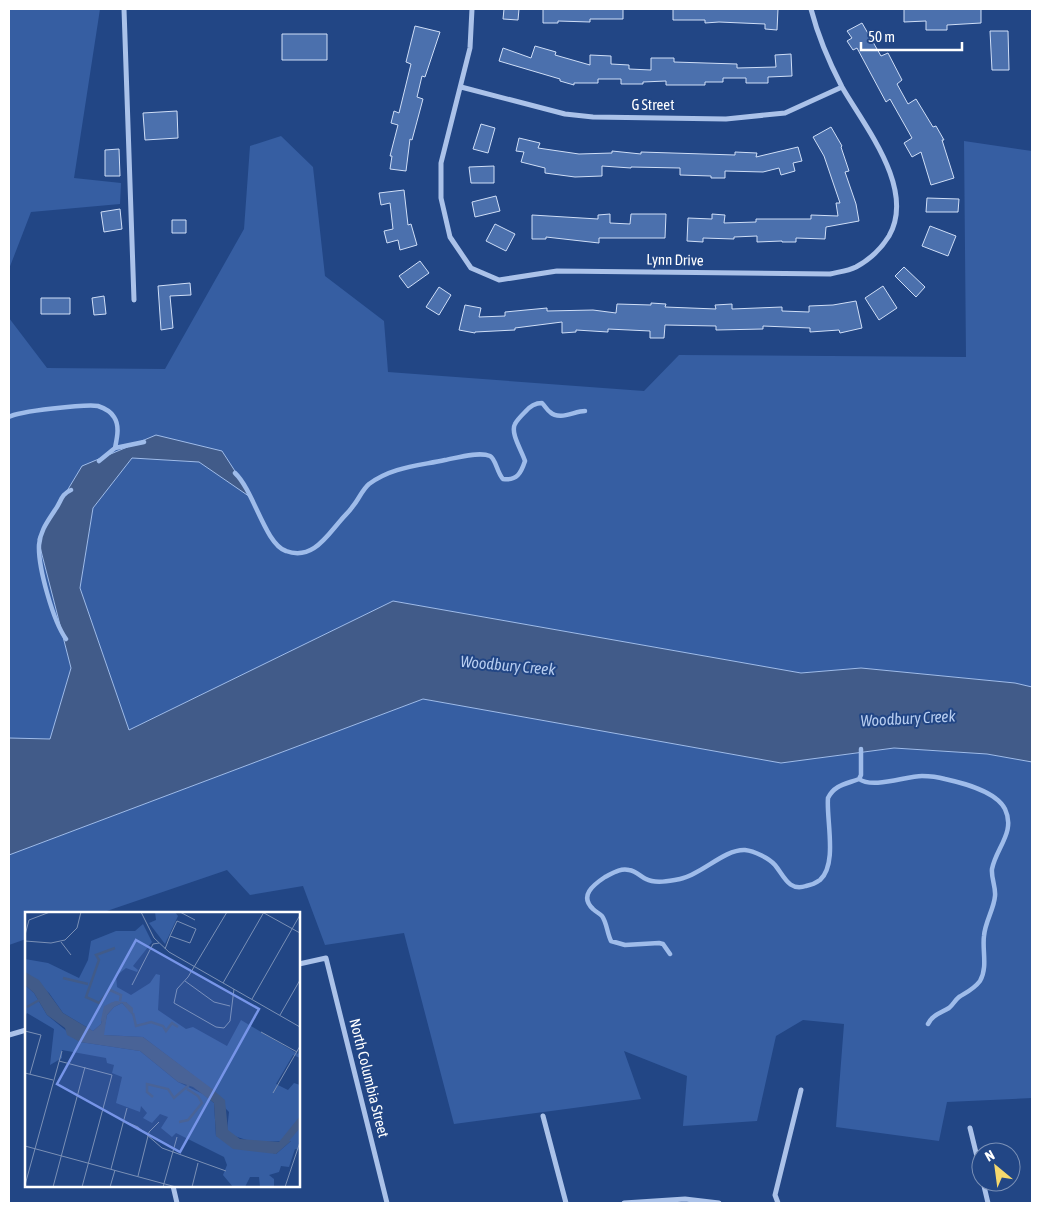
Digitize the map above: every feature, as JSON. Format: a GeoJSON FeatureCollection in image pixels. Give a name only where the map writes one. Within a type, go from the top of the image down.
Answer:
{"type":"FeatureCollection","features":[{"type":"Feature","properties":{"kind":"street"},"geometry":{"type":"LineString","coordinates":[[124,9],[134,300]]}},
{"type":"Feature","properties":{"kind":"street","name":"Lynn Drive"},"geometry":{"type":"LineString","coordinates":[[472,9],[470,48],[441,163],[441,198],[450,237],[471,268],[499,280],[557,271],[830,274],[856,267],[881,248],[894,226],[897,201],[894,183],[878,147],[842,87],[828,59],[811,9]]}},
{"type":"Feature","properties":{"kind":"street","name":"G Street"},"geometry":{"type":"LineString","coordinates":[[460,87],[538,108],[584,116],[726,119],[784,113],[842,87]]}},
{"type":"Feature","properties":{"kind":"street","name":"North Columbia Street"},"geometry":{"type":"LineString","coordinates":[[300,964],[326,958],[387,1203]]}},
{"type":"Feature","properties":{"kind":"street"},"geometry":{"type":"LineString","coordinates":[[9,1035],[25,1030]]}},
{"type":"Feature","properties":{"kind":"street"},"geometry":{"type":"LineString","coordinates":[[778,1203],[775,1194],[800,1090]]}},
{"type":"Feature","properties":{"kind":"street"},"geometry":{"type":"LineString","coordinates":[[543,1116],[566,1203]]}},
{"type":"Feature","properties":{"kind":"street"},"geometry":{"type":"LineString","coordinates":[[970,1128],[973,1142]]}},
{"type":"Feature","properties":{"kind":"street"},"geometry":{"type":"LineString","coordinates":[[173,1187],[177,1203]]}},
{"type":"Feature","properties":{"kind":"street"},"geometry":{"type":"LineString","coordinates":[[624,1203],[686,1199],[719,1203]]}},
{"type":"Feature","properties":{"kind":"shaded area"},"geometry":{"type":"Polygon","coordinates":[[[9,9],[100,9],[74,178],[121,183],[120,204],[31,212],[9,269],[9,9]]]}},
{"type":"Feature","properties":{"kind":"shaded area"},"geometry":{"type":"Polygon","coordinates":[[[281,136],[313,167],[325,276],[384,321],[388,372],[644,391],[679,355],[966,357],[964,141],[1032,151],[1032,687],[1015,683],[861,668],[801,673],[393,601],[129,730],[80,588],[93,508],[132,458],[199,462],[252,498],[222,451],[156,436],[38,539],[71,668],[50,739],[9,738],[9,318],[47,368],[165,369],[244,229],[250,146],[281,136]]]}},
{"type":"Feature","properties":{"kind":"shaded area"},"geometry":{"type":"Polygon","coordinates":[[[423,699],[781,763],[894,748],[987,754],[1032,762],[1032,1098],[947,1102],[939,1141],[836,1127],[844,1024],[803,1020],[776,1036],[757,1121],[683,1126],[687,1076],[624,1051],[641,1099],[454,1124],[404,933],[325,945],[303,886],[250,895],[227,870],[104,912],[25,912],[25,939],[9,945],[9,855],[423,699]]]}},
{"type":"Feature","properties":{"kind":"water","name":"Woodbury Creek"},"geometry":{"type":"Polygon","coordinates":[[[156,435],[222,451],[253,499],[199,462],[132,458],[93,508],[80,588],[129,730],[393,601],[801,673],[861,668],[1015,683],[1032,687],[1032,762],[987,754],[894,748],[781,763],[423,699],[9,855],[9,738],[50,739],[71,668],[38,539],[82,466],[156,435]]]}},
{"type":"Feature","properties":{"kind":"building"},"geometry":{"type":"Polygon","coordinates":[[[504,9],[519,9],[518,20],[503,19],[504,9]]]}},
{"type":"Feature","properties":{"kind":"building"},"geometry":{"type":"Polygon","coordinates":[[[543,9],[623,9],[623,19],[590,19],[590,22],[558,21],[558,23],[543,23],[543,9]]]}},
{"type":"Feature","properties":{"kind":"building"},"geometry":{"type":"Polygon","coordinates":[[[673,9],[778,9],[777,30],[765,29],[765,24],[705,23],[705,20],[673,20],[673,9]]]}},
{"type":"Feature","properties":{"kind":"building"},"geometry":{"type":"Polygon","coordinates":[[[904,9],[981,9],[981,23],[947,25],[947,30],[926,30],[926,21],[904,22],[904,9]]]}},
{"type":"Feature","properties":{"kind":"building"},"geometry":{"type":"Polygon","coordinates":[[[862,23],[881,56],[888,53],[902,80],[897,84],[908,104],[916,99],[933,127],[936,126],[944,140],[942,140],[954,178],[931,185],[921,152],[912,157],[904,143],[912,138],[890,99],[886,102],[857,48],[853,50],[847,41],[852,38],[847,31],[862,23]]]}},
{"type":"Feature","properties":{"kind":"building"},"geometry":{"type":"Polygon","coordinates":[[[415,26],[440,32],[425,77],[422,76],[417,97],[423,99],[412,140],[410,139],[406,171],[390,169],[392,156],[390,156],[398,125],[391,123],[394,111],[399,113],[411,64],[406,62],[415,26]]]}},
{"type":"Feature","properties":{"kind":"building"},"geometry":{"type":"Polygon","coordinates":[[[990,31],[1008,31],[1009,70],[992,70],[990,31]]]}},
{"type":"Feature","properties":{"kind":"building"},"geometry":{"type":"Polygon","coordinates":[[[282,34],[327,34],[327,60],[282,60],[282,34]]]}},
{"type":"Feature","properties":{"kind":"building"},"geometry":{"type":"Polygon","coordinates":[[[535,46],[556,52],[555,55],[590,65],[590,55],[611,56],[611,64],[629,65],[629,69],[651,70],[651,58],[674,58],[674,62],[737,64],[737,68],[776,67],[775,55],[791,54],[792,76],[768,77],[768,83],[746,83],[746,78],[723,78],[723,82],[705,82],[705,85],[666,85],[666,81],[621,84],[621,79],[598,79],[598,83],[574,83],[574,85],[499,61],[503,48],[531,58],[535,46]]]}},
{"type":"Feature","properties":{"kind":"building"},"geometry":{"type":"Polygon","coordinates":[[[177,111],[178,138],[145,140],[143,113],[177,111]]]}},
{"type":"Feature","properties":{"kind":"building"},"geometry":{"type":"Polygon","coordinates":[[[481,124],[495,128],[488,153],[473,149],[481,124]]]}},
{"type":"Feature","properties":{"kind":"building"},"geometry":{"type":"Polygon","coordinates":[[[831,127],[842,146],[849,171],[845,172],[856,204],[859,221],[826,227],[825,239],[796,238],[796,242],[757,242],[757,236],[734,237],[734,239],[703,238],[703,242],[687,241],[688,218],[712,219],[712,214],[725,215],[724,223],[756,222],[756,219],[811,219],[811,215],[838,216],[836,203],[840,203],[824,156],[813,137],[831,127]]]}},
{"type":"Feature","properties":{"kind":"building"},"geometry":{"type":"Polygon","coordinates":[[[519,138],[540,143],[538,148],[579,154],[612,153],[612,151],[641,154],[641,152],[735,155],[735,152],[757,153],[756,157],[798,147],[802,161],[793,163],[795,171],[781,175],[779,168],[763,172],[725,171],[725,178],[711,178],[711,176],[680,175],[680,168],[602,166],[602,176],[575,177],[545,173],[545,168],[521,162],[524,152],[516,151],[519,138]]]}},
{"type":"Feature","properties":{"kind":"building"},"geometry":{"type":"Polygon","coordinates":[[[119,149],[120,176],[105,176],[105,150],[119,149]]]}},
{"type":"Feature","properties":{"kind":"building"},"geometry":{"type":"Polygon","coordinates":[[[494,166],[494,183],[471,183],[469,167],[494,166]]]}},
{"type":"Feature","properties":{"kind":"building"},"geometry":{"type":"Polygon","coordinates":[[[404,190],[408,225],[411,224],[417,245],[400,250],[398,240],[387,243],[384,231],[393,229],[390,203],[381,205],[379,193],[404,190]]]}},
{"type":"Feature","properties":{"kind":"building"},"geometry":{"type":"Polygon","coordinates":[[[496,196],[500,211],[475,217],[472,202],[496,196]]]}},
{"type":"Feature","properties":{"kind":"building"},"geometry":{"type":"Polygon","coordinates":[[[927,198],[959,199],[958,212],[926,212],[927,198]]]}},
{"type":"Feature","properties":{"kind":"building"},"geometry":{"type":"Polygon","coordinates":[[[120,209],[122,229],[104,232],[101,212],[120,209]]]}},
{"type":"Feature","properties":{"kind":"building"},"geometry":{"type":"Polygon","coordinates":[[[610,214],[610,223],[630,224],[631,214],[666,214],[665,238],[599,238],[599,243],[546,237],[546,239],[532,239],[532,215],[598,219],[598,215],[610,214]]]}},
{"type":"Feature","properties":{"kind":"building"},"geometry":{"type":"Polygon","coordinates":[[[172,220],[186,220],[186,233],[172,233],[172,220]]]}},
{"type":"Feature","properties":{"kind":"building"},"geometry":{"type":"Polygon","coordinates":[[[495,224],[515,234],[506,251],[486,241],[495,224]]]}},
{"type":"Feature","properties":{"kind":"building"},"geometry":{"type":"Polygon","coordinates":[[[930,226],[956,236],[948,256],[922,246],[930,226]]]}},
{"type":"Feature","properties":{"kind":"building"},"geometry":{"type":"Polygon","coordinates":[[[420,261],[429,273],[408,288],[399,276],[420,261]]]}},
{"type":"Feature","properties":{"kind":"building"},"geometry":{"type":"Polygon","coordinates":[[[904,267],[925,287],[916,297],[895,276],[904,267]]]}},
{"type":"Feature","properties":{"kind":"building"},"geometry":{"type":"Polygon","coordinates":[[[190,283],[191,295],[170,296],[173,328],[161,330],[158,286],[190,283]]]}},
{"type":"Feature","properties":{"kind":"building"},"geometry":{"type":"Polygon","coordinates":[[[883,286],[897,308],[879,320],[865,298],[883,286]]]}},
{"type":"Feature","properties":{"kind":"building"},"geometry":{"type":"Polygon","coordinates":[[[439,287],[451,295],[439,315],[426,307],[439,287]]]}},
{"type":"Feature","properties":{"kind":"building"},"geometry":{"type":"Polygon","coordinates":[[[104,296],[106,314],[94,315],[92,298],[104,296]]]}},
{"type":"Feature","properties":{"kind":"building"},"geometry":{"type":"Polygon","coordinates":[[[41,298],[70,298],[70,314],[41,314],[41,298]]]}},
{"type":"Feature","properties":{"kind":"building"},"geometry":{"type":"Polygon","coordinates":[[[856,301],[862,328],[840,333],[839,330],[810,332],[810,328],[763,326],[763,329],[716,330],[716,326],[665,325],[664,338],[650,338],[650,331],[608,329],[608,332],[576,330],[576,332],[562,333],[562,322],[515,328],[515,330],[475,333],[459,330],[465,305],[481,308],[479,317],[505,316],[505,312],[547,308],[547,311],[593,310],[616,313],[617,304],[651,305],[651,303],[666,304],[665,307],[716,309],[715,305],[732,304],[732,309],[782,307],[782,311],[809,312],[809,306],[833,305],[856,301]]]}},
{"type":"Feature","properties":{"kind":"waterway"},"geometry":{"type":"LineString","coordinates":[[235,473],[242,481],[272,538],[286,551],[304,553],[311,550],[324,539],[350,510],[367,486],[378,478],[405,468],[480,454],[492,458],[503,479],[512,479],[518,475],[525,461],[515,437],[514,428],[517,421],[529,408],[535,404],[542,403],[549,411],[558,416],[585,411]]}},
{"type":"Feature","properties":{"kind":"waterway"},"geometry":{"type":"LineString","coordinates":[[9,417],[25,412],[53,408],[98,406],[113,415],[116,421],[118,432],[115,448]]}},
{"type":"Feature","properties":{"kind":"waterway"},"geometry":{"type":"LineString","coordinates":[[99,461],[115,448],[144,442]]}},
{"type":"Feature","properties":{"kind":"waterway"},"geometry":{"type":"LineString","coordinates":[[66,639],[56,620],[47,594],[39,555],[39,545],[47,522],[63,496],[71,490]]}},
{"type":"Feature","properties":{"kind":"waterway"},"geometry":{"type":"LineString","coordinates":[[859,779],[861,775],[861,749]]}},
{"type":"Feature","properties":{"kind":"waterway"},"geometry":{"type":"LineString","coordinates":[[670,954],[663,944],[659,943],[625,945],[611,941],[604,919],[593,909],[587,900],[587,895],[592,887],[605,877],[623,870],[636,872],[646,879],[654,881],[663,882],[680,879],[696,873],[729,854],[745,850],[757,853],[769,860],[791,885],[795,887],[810,885],[820,880],[829,863],[828,798],[834,790],[859,779],[872,783],[922,776],[937,777],[961,783],[987,793],[1001,803],[1008,817],[1007,833],[992,869],[995,896],[985,931],[984,970],[980,981],[959,997],[949,1008],[934,1016],[928,1024]]}}]}
